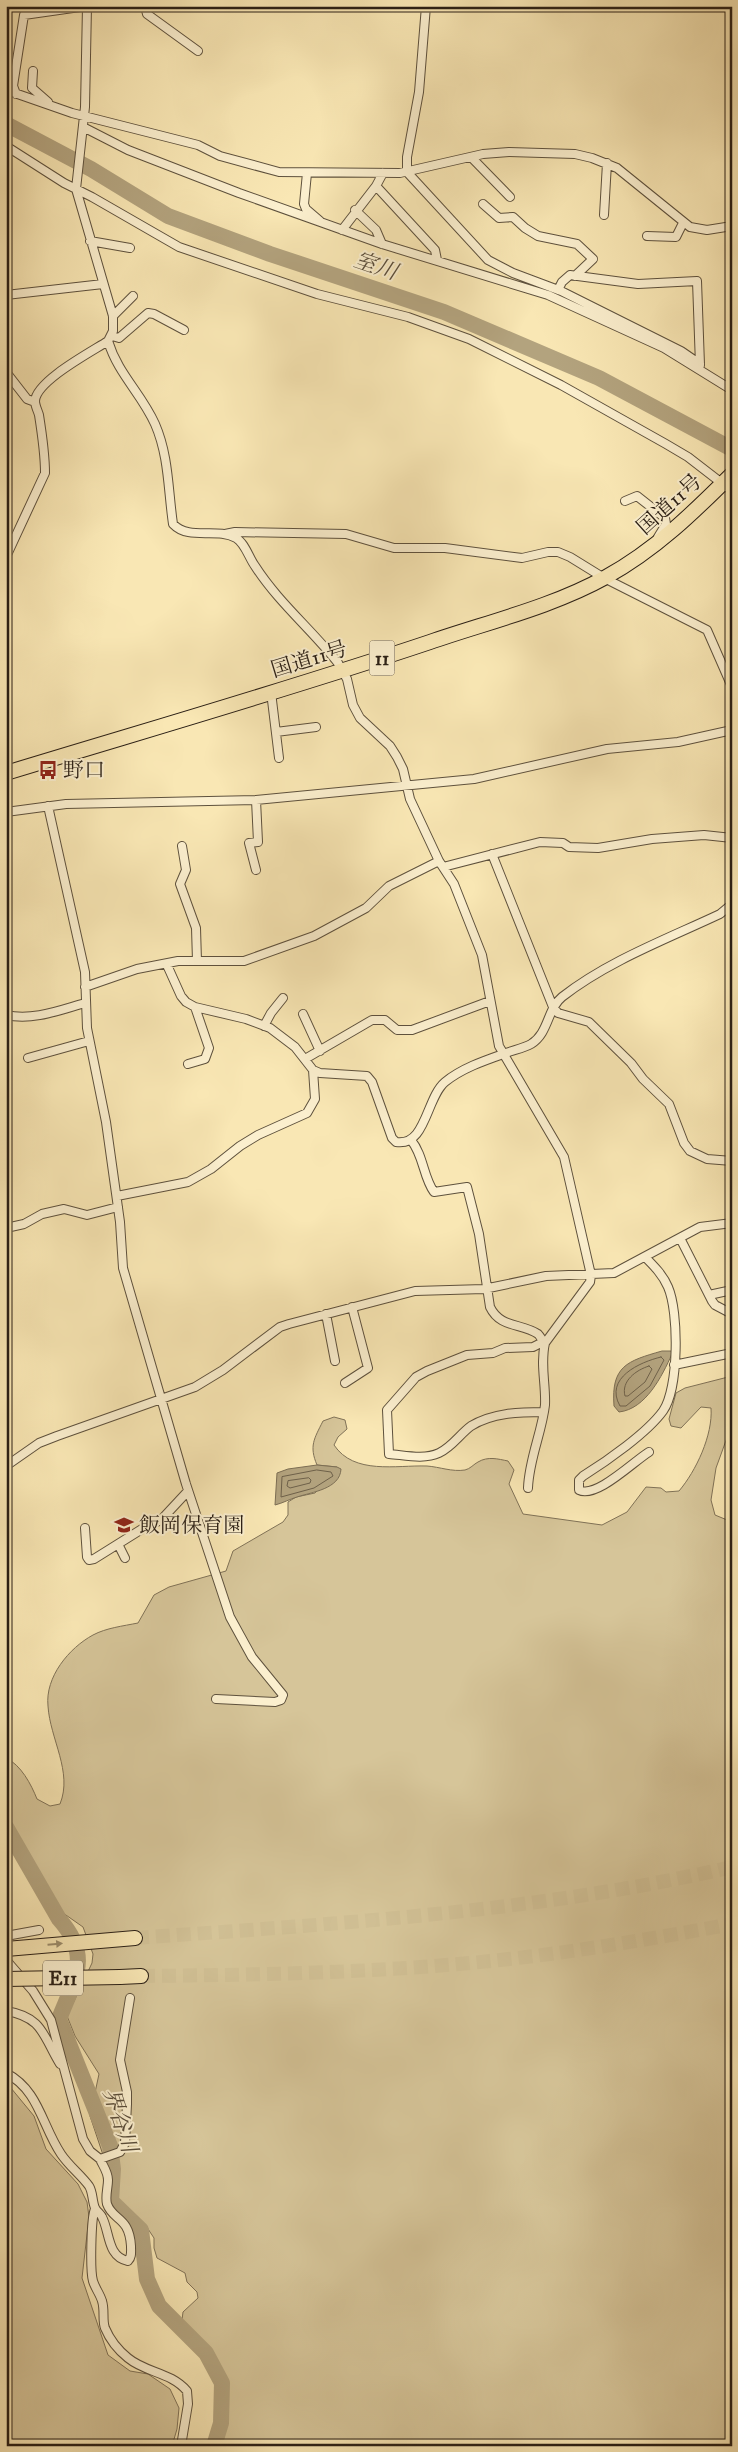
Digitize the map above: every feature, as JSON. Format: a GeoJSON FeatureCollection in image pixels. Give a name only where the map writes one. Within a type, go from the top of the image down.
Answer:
{"type":"FeatureCollection","features":[{"type":"Feature","properties":{"kind":"highway","name":"国道11号"},"geometry":{"type":"LineString","coordinates":[[6,773],[343,670],[550,601],[604,578],[657,544],[678,528],[728,482]]}},
{"type":"Feature","properties":{"kind":"highway","name":"E11"},"geometry":{"type":"LineString","coordinates":[[6,1949],[135,1938]]}},
{"type":"Feature","properties":{"kind":"highway","name":"E11"},"geometry":{"type":"LineString","coordinates":[[6,1979],[141,1976]]}},
{"type":"Feature","properties":{"kind":"street"},"geometry":{"type":"LineString","coordinates":[[16,94],[13,86],[24,15],[87,6],[84,115],[76,189],[113,316],[110,339],[114,361],[147,408],[162,445],[167,463],[173,524],[178,530],[225,534],[235,532],[346,534],[394,548],[445,548],[522,558],[548,552],[558,552],[570,557],[604,578],[707,630],[732,687]]}},
{"type":"Feature","properties":{"kind":"street"},"geometry":{"type":"LineString","coordinates":[[145,6],[147,14],[198,51]]}},
{"type":"Feature","properties":{"kind":"street"},"geometry":{"type":"LineString","coordinates":[[426,6],[419,92],[407,157],[407,172],[488,260],[513,273],[558,290],[681,351],[699,367],[730,389],[732,378]]}},
{"type":"Feature","properties":{"kind":"street"},"geometry":{"type":"LineString","coordinates":[[33,71],[32,88],[53,106]]}},
{"type":"Feature","properties":{"kind":"street"},"geometry":{"type":"LineString","coordinates":[[6,90],[72,113],[198,145],[220,156],[279,172],[407,172],[471,157],[509,152],[561,152],[592,158],[617,168],[683,223],[698,229],[732,226]]}},
{"type":"Feature","properties":{"kind":"street"},"geometry":{"type":"LineString","coordinates":[[82,128],[128,150],[322,223],[382,244],[548,295],[664,348],[699,367]]}},
{"type":"Feature","properties":{"kind":"street"},"geometry":{"type":"LineString","coordinates":[[6,146],[64,183],[179,247],[317,294],[408,317],[469,338],[561,385],[666,444],[728,482]]}},
{"type":"Feature","properties":{"kind":"street"},"geometry":{"type":"LineString","coordinates":[[471,157],[510,196]]}},
{"type":"Feature","properties":{"kind":"street"},"geometry":{"type":"LineString","coordinates":[[604,215],[606,163]]}},
{"type":"Feature","properties":{"kind":"street"},"geometry":{"type":"LineString","coordinates":[[307,172],[304,204],[306,209],[322,223]]}},
{"type":"Feature","properties":{"kind":"street"},"geometry":{"type":"LineString","coordinates":[[342,230],[355,210],[376,186],[383,173]]}},
{"type":"Feature","properties":{"kind":"street"},"geometry":{"type":"LineString","coordinates":[[376,186],[435,250],[437,260]]}},
{"type":"Feature","properties":{"kind":"street"},"geometry":{"type":"LineString","coordinates":[[484,204],[498,218],[513,218],[538,236],[577,244],[593,259],[575,276]]}},
{"type":"Feature","properties":{"kind":"street"},"geometry":{"type":"LineString","coordinates":[[355,210],[376,230],[382,244]]}},
{"type":"Feature","properties":{"kind":"street"},"geometry":{"type":"LineString","coordinates":[[647,236],[676,237],[683,223]]}},
{"type":"Feature","properties":{"kind":"street"},"geometry":{"type":"LineString","coordinates":[[90,241],[130,248]]}},
{"type":"Feature","properties":{"kind":"street"},"geometry":{"type":"LineString","coordinates":[[558,290],[562,282],[570,275],[638,284],[697,281],[699,367]]}},
{"type":"Feature","properties":{"kind":"street"},"geometry":{"type":"LineString","coordinates":[[6,295],[103,284]]}},
{"type":"Feature","properties":{"kind":"street"},"geometry":{"type":"LineString","coordinates":[[113,316],[134,296]]}},
{"type":"Feature","properties":{"kind":"street"},"geometry":{"type":"LineString","coordinates":[[35,402],[41,387],[48,381],[110,339],[119,338],[148,313],[154,314],[184,330]]}},
{"type":"Feature","properties":{"kind":"street"},"geometry":{"type":"LineString","coordinates":[[6,372],[27,398],[35,402],[39,412],[45,458],[45,473],[6,558]]}},
{"type":"Feature","properties":{"kind":"street"},"geometry":{"type":"LineString","coordinates":[[625,501],[637,496],[665,518],[666,524],[658,536],[657,544]]}},
{"type":"Feature","properties":{"kind":"street"},"geometry":{"type":"LineString","coordinates":[[225,534],[236,538],[242,544],[258,571],[298,618],[316,635],[343,670],[360,718],[390,746],[397,757],[403,769],[406,786],[441,864],[454,884],[482,955],[499,1046],[564,1156],[591,1275],[590,1282],[544,1343],[542,1355],[545,1396],[529,1474],[528,1488]]}},
{"type":"Feature","properties":{"kind":"street"},"geometry":{"type":"LineString","coordinates":[[271,692],[278,758]]}},
{"type":"Feature","properties":{"kind":"street"},"geometry":{"type":"LineString","coordinates":[[276,732],[316,727]]}},
{"type":"Feature","properties":{"kind":"street"},"geometry":{"type":"LineString","coordinates":[[6,812],[48,806],[256,800],[474,779],[607,749],[678,742],[732,730]]}},
{"type":"Feature","properties":{"kind":"street"},"geometry":{"type":"LineString","coordinates":[[256,800],[258,842],[249,843],[256,870]]}},
{"type":"Feature","properties":{"kind":"street"},"geometry":{"type":"LineString","coordinates":[[48,806],[85,972],[85,1003],[117,1196],[123,1268],[188,1491],[230,1618],[252,1657],[283,1694],[281,1700],[275,1702],[216,1699]]}},
{"type":"Feature","properties":{"kind":"street"},"geometry":{"type":"LineString","coordinates":[[85,987],[137,969],[167,965],[178,961],[244,961],[314,936],[366,908],[389,886],[441,864],[540,842],[563,843],[569,847],[598,848],[704,835],[732,838]]}},
{"type":"Feature","properties":{"kind":"street"},"geometry":{"type":"LineString","coordinates":[[182,846],[186,870],[180,884],[196,928],[197,961]]}},
{"type":"Feature","properties":{"kind":"street"},"geometry":{"type":"LineString","coordinates":[[492,854],[553,1007],[558,1013],[588,1022],[631,1063],[643,1079],[669,1104],[684,1143],[690,1151],[707,1159],[732,1161]]}},
{"type":"Feature","properties":{"kind":"street"},"geometry":{"type":"LineString","coordinates":[[313,1070],[337,1075],[367,1076],[372,1082],[392,1138],[396,1142],[406,1144],[422,1125],[434,1096],[445,1082],[488,1059],[532,1044],[546,1026],[553,1007],[562,997],[600,972],[720,914],[732,904]]}},
{"type":"Feature","properties":{"kind":"street"},"geometry":{"type":"LineString","coordinates":[[117,1196],[188,1182],[211,1169],[240,1146],[258,1135],[306,1113],[314,1105],[313,1070],[295,1047],[264,1026],[186,1002],[181,996],[167,965]]}},
{"type":"Feature","properties":{"kind":"street"},"geometry":{"type":"LineString","coordinates":[[264,1026],[271,1012],[283,998]]}},
{"type":"Feature","properties":{"kind":"street"},"geometry":{"type":"LineString","coordinates":[[305,1059],[372,1020],[385,1020],[397,1030],[412,1030],[490,1001]]}},
{"type":"Feature","properties":{"kind":"street"},"geometry":{"type":"LineString","coordinates":[[6,1015],[18,1018],[34,1016],[85,1003]]}},
{"type":"Feature","properties":{"kind":"street"},"geometry":{"type":"LineString","coordinates":[[188,1064],[205,1059],[209,1052],[195,1006]]}},
{"type":"Feature","properties":{"kind":"street"},"geometry":{"type":"LineString","coordinates":[[303,1014],[320,1051]]}},
{"type":"Feature","properties":{"kind":"street"},"geometry":{"type":"LineString","coordinates":[[28,1058],[90,1041]]}},
{"type":"Feature","properties":{"kind":"street"},"geometry":{"type":"LineString","coordinates":[[411,1140],[418,1149],[430,1186],[434,1192],[467,1187],[479,1234],[490,1307],[494,1314],[503,1322],[537,1333],[544,1343]]}},
{"type":"Feature","properties":{"kind":"street"},"geometry":{"type":"LineString","coordinates":[[6,1228],[24,1224],[42,1214],[64,1209],[75,1210],[87,1215],[118,1207]]}},
{"type":"Feature","properties":{"kind":"street"},"geometry":{"type":"LineString","coordinates":[[6,1466],[39,1443],[195,1387],[223,1370],[280,1327],[415,1291],[487,1288],[546,1276],[614,1273],[700,1227],[732,1222]]}},
{"type":"Feature","properties":{"kind":"street"},"geometry":{"type":"LineString","coordinates":[[680,1238],[715,1305],[732,1314]]}},
{"type":"Feature","properties":{"kind":"street"},"geometry":{"type":"LineString","coordinates":[[645,1257],[663,1276],[674,1302],[676,1342],[674,1365],[665,1409],[626,1445],[583,1476],[579,1480],[579,1490],[592,1491],[601,1487],[649,1452]]}},
{"type":"Feature","properties":{"kind":"street"},"geometry":{"type":"LineString","coordinates":[[709,1295],[732,1290]]}},
{"type":"Feature","properties":{"kind":"street"},"geometry":{"type":"LineString","coordinates":[[345,1383],[368,1368],[352,1307]]}},
{"type":"Feature","properties":{"kind":"street"},"geometry":{"type":"LineString","coordinates":[[326,1314],[335,1362]]}},
{"type":"Feature","properties":{"kind":"street"},"geometry":{"type":"LineString","coordinates":[[543,1412],[501,1415],[483,1420],[470,1427],[439,1453],[426,1457],[389,1454],[387,1410],[416,1377],[467,1355],[493,1353],[505,1348],[534,1347],[544,1343]]}},
{"type":"Feature","properties":{"kind":"street"},"geometry":{"type":"LineString","coordinates":[[674,1365],[732,1353]]}},
{"type":"Feature","properties":{"kind":"street"},"geometry":{"type":"LineString","coordinates":[[85,1528],[87,1557],[89,1560],[94,1559],[142,1528],[162,1520],[188,1491]]}},
{"type":"Feature","properties":{"kind":"street"},"geometry":{"type":"LineString","coordinates":[[118,1544],[125,1558]]}},
{"type":"Feature","properties":{"kind":"street"},"geometry":{"type":"LineString","coordinates":[[6,1936],[38,1930]]}},
{"type":"Feature","properties":{"kind":"street"},"geometry":{"type":"LineString","coordinates":[[6,1960],[33,1991],[51,2020],[62,2068]]}},
{"type":"Feature","properties":{"kind":"street"},"geometry":{"type":"LineString","coordinates":[[101,2159],[120,2152],[125,2143],[127,2092],[120,2060],[130,1998]]}},
{"type":"Feature","properties":{"kind":"street"},"geometry":{"type":"LineString","coordinates":[[6,2011],[20,2014],[32,2020],[41,2029],[62,2068],[74,2099],[83,2139],[90,2151],[101,2159],[106,2172],[108,2181],[107,2203],[126,2224],[131,2252],[128,2261],[119,2257],[113,2249],[107,2237],[102,2216],[95,2209],[90,2187],[61,2154],[38,2104],[16,2078],[6,2073]]}},
{"type":"Feature","properties":{"kind":"street"},"geometry":{"type":"LineString","coordinates":[[95,2209],[92,2215],[93,2251],[91,2267],[93,2280],[102,2302],[105,2327],[112,2341],[129,2360],[175,2380],[187,2391],[188,2404],[180,2446]]}},
{"type":"Feature","properties":{"kind":"shaded area"},"geometry":{"type":"Polygon","coordinates":[[[732,1376],[732,1424],[716,1468],[711,1500],[715,1515],[732,1522],[732,2446],[219,2446],[228,2394],[226,2380],[213,2356],[182,2320],[183,2312],[198,2298],[197,2292],[187,2282],[185,2273],[157,2258],[154,2238],[144,2223],[118,2200],[90,2116],[99,2074],[75,2036],[67,2016],[92,1963],[93,1954],[83,1927],[63,1913],[21,1842],[6,1836],[6,1758],[21,1770],[29,1781],[37,1799],[50,1806],[60,1804],[64,1780],[50,1718],[48,1695],[50,1684],[60,1664],[75,1648],[93,1635],[109,1629],[138,1623],[154,1595],[169,1587],[226,1571],[233,1551],[283,1522],[288,1515],[288,1502],[296,1497],[315,1493],[337,1467],[317,1465],[313,1453],[317,1433],[323,1421],[334,1417],[345,1420],[347,1429],[338,1437],[334,1445],[342,1454],[364,1465],[389,1467],[427,1466],[460,1470],[467,1469],[486,1459],[493,1458],[508,1461],[514,1470],[509,1484],[523,1514],[602,1525],[627,1512],[646,1487],[661,1488],[666,1492],[679,1491],[702,1452],[709,1430],[711,1408],[701,1407],[681,1428],[671,1426],[669,1419],[676,1393],[685,1388],[732,1376]]]}},
{"type":"Feature","properties":{"kind":"shaded area"},"geometry":{"type":"Polygon","coordinates":[[[6,2082],[34,2116],[46,2149],[78,2184],[87,2202],[89,2217],[82,2278],[108,2355],[130,2371],[148,2374],[170,2389],[179,2408],[177,2429],[172,2446],[6,2446],[6,2082]]]}},
{"type":"Feature","properties":{"kind":"water"},"geometry":{"type":"Polygon","coordinates":[[[662,1351],[671,1351],[672,1354],[652,1390],[637,1405],[629,1410],[619,1412],[614,1406],[614,1393],[615,1382],[619,1374],[631,1362],[662,1351]]]}},
{"type":"Feature","properties":{"kind":"water"},"geometry":{"type":"Polygon","coordinates":[[[317,1465],[341,1469],[336,1481],[324,1489],[275,1505],[277,1473],[288,1469],[317,1465]]]}},
{"type":"Feature","properties":{"kind":"waterway","name":"室川"},"geometry":{"type":"LineString","coordinates":[[6,124],[91,169],[168,216],[270,254],[444,312],[599,378],[732,449]]}},
{"type":"Feature","properties":{"kind":"waterway","name":"界谷川"},"geometry":{"type":"LineString","coordinates":[[6,1827],[75,1944],[78,1956],[75,1979],[59,2019],[110,2146],[113,2169],[111,2201],[141,2230],[147,2279],[159,2306],[206,2353],[222,2383],[221,2423],[214,2446]]}},
{"type":"Feature","properties":{"kind":"tunnel"},"geometry":{"type":"LineString","coordinates":[[135,1938],[360,1921],[510,1906],[659,1882],[732,1867]]}},
{"type":"Feature","properties":{"kind":"tunnel"},"geometry":{"type":"LineString","coordinates":[[141,1976],[306,1973],[470,1963],[536,1956],[732,1924]]}},
{"type":"Feature","properties":{"kind":"place","name":"野口"},"geometry":{"type":"Point","coordinates":[48,770]}},
{"type":"Feature","properties":{"kind":"place","name":"飯岡保育園"},"geometry":{"type":"Point","coordinates":[124,1525]}}]}
